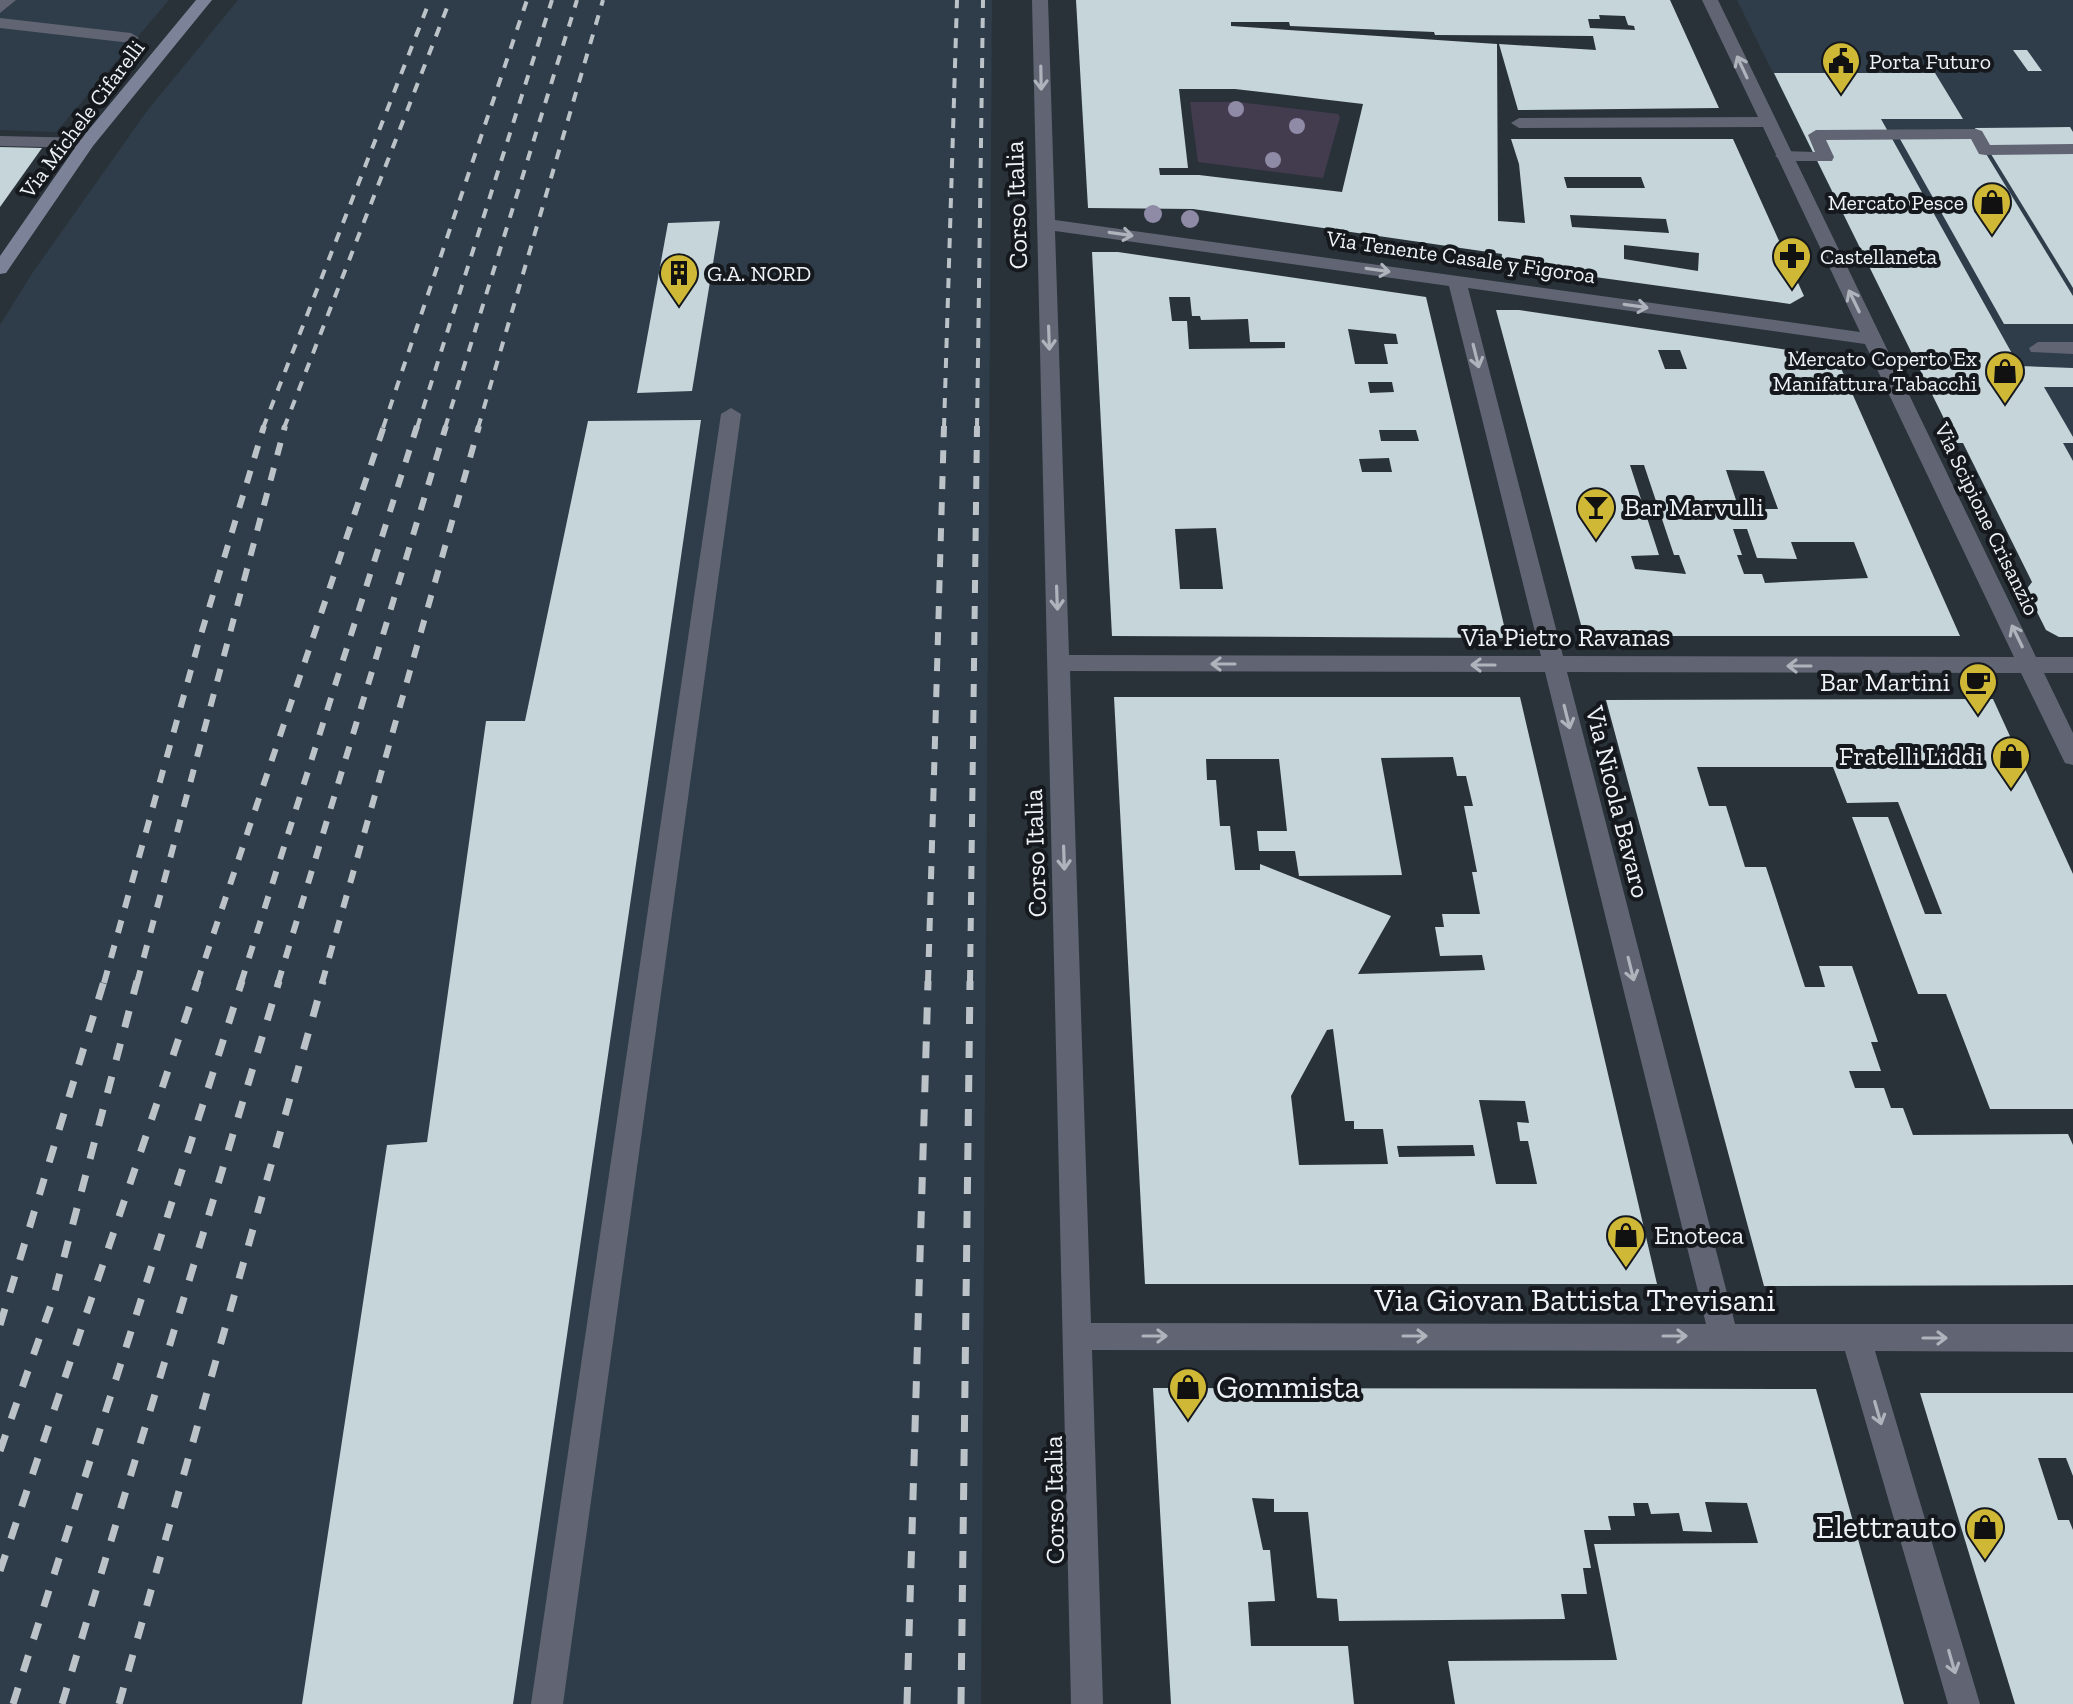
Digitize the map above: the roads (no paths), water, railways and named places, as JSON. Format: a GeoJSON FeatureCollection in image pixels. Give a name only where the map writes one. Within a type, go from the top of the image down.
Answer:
{"type":"FeatureCollection","features":[{"type":"Feature","properties":{"kind":"main road","name":"Via Michele Cifarelli"},"geometry":{"type":"LineString","coordinates":[[0,269],[87,143],[204,0]]}},
{"type":"Feature","properties":{"kind":"street"},"geometry":{"type":"LineString","coordinates":[[0,8],[8,0]]}},
{"type":"Feature","properties":{"kind":"street","name":"Corso Italia"},"geometry":{"type":"LineString","coordinates":[[1040,0],[1087,1704]]}},
{"type":"Feature","properties":{"kind":"street","name":"Via Scipione Crisanzio"},"geometry":{"type":"LineString","coordinates":[[1710,0],[2073,757]]}},
{"type":"Feature","properties":{"kind":"street"},"geometry":{"type":"LineString","coordinates":[[0,23],[131,38]]}},
{"type":"Feature","properties":{"kind":"street"},"geometry":{"type":"LineString","coordinates":[[1519,123],[1768,122]]}},
{"type":"Feature","properties":{"kind":"street"},"geometry":{"type":"LineString","coordinates":[[1783,156],[1826,157],[1816,135],[1976,134],[1985,150],[2073,149]]}},
{"type":"Feature","properties":{"kind":"street"},"geometry":{"type":"LineString","coordinates":[[0,141],[87,143]]}},
{"type":"Feature","properties":{"kind":"street","name":"Via Tenente Casale y Figoroa"},"geometry":{"type":"LineString","coordinates":[[1044,224],[1872,339]]}},
{"type":"Feature","properties":{"kind":"street","name":"Via Nicola Bavaro"},"geometry":{"type":"LineString","coordinates":[[1457,281],[1724,1336]]}},
{"type":"Feature","properties":{"kind":"street"},"geometry":{"type":"LineString","coordinates":[[2038,348],[2073,348]]}},
{"type":"Feature","properties":{"kind":"street"},"geometry":{"type":"LineString","coordinates":[[547,1704],[731,414]]}},
{"type":"Feature","properties":{"kind":"street","name":"Via Pietro Ravanas"},"geometry":{"type":"LineString","coordinates":[[1058,663],[2073,665]]}},
{"type":"Feature","properties":{"kind":"street","name":"Via Giovan Battista Trevisani"},"geometry":{"type":"LineString","coordinates":[[1077,1336],[2073,1338]]}},
{"type":"Feature","properties":{"kind":"street"},"geometry":{"type":"LineString","coordinates":[[1856,1338],[1964,1704]]}},
{"type":"Feature","properties":{"kind":"railway"},"geometry":{"type":"LineString","coordinates":[[263,428],[430,0]]}},
{"type":"Feature","properties":{"kind":"railway"},"geometry":{"type":"LineString","coordinates":[[284,428],[450,0]]}},
{"type":"Feature","properties":{"kind":"railway"},"geometry":{"type":"LineString","coordinates":[[383,428],[527,0]]}},
{"type":"Feature","properties":{"kind":"railway"},"geometry":{"type":"LineString","coordinates":[[417,428],[552,0]]}},
{"type":"Feature","properties":{"kind":"railway"},"geometry":{"type":"LineString","coordinates":[[445,428],[577,0]]}},
{"type":"Feature","properties":{"kind":"railway"},"geometry":{"type":"LineString","coordinates":[[478,428],[603,0]]}},
{"type":"Feature","properties":{"kind":"railway"},"geometry":{"type":"LineString","coordinates":[[944,428],[957,0]]}},
{"type":"Feature","properties":{"kind":"railway"},"geometry":{"type":"LineString","coordinates":[[977,428],[983,0]]}},
{"type":"Feature","properties":{"kind":"railway"},"geometry":{"type":"LineString","coordinates":[[104,983],[199,641],[264,426]]}},
{"type":"Feature","properties":{"kind":"railway"},"geometry":{"type":"LineString","coordinates":[[137,983],[285,426]]}},
{"type":"Feature","properties":{"kind":"railway"},"geometry":{"type":"LineString","coordinates":[[197,983],[384,426]]}},
{"type":"Feature","properties":{"kind":"railway"},"geometry":{"type":"LineString","coordinates":[[241,983],[417,426]]}},
{"type":"Feature","properties":{"kind":"railway"},"geometry":{"type":"LineString","coordinates":[[278,983],[446,426]]}},
{"type":"Feature","properties":{"kind":"railway"},"geometry":{"type":"LineString","coordinates":[[322,983],[479,426]]}},
{"type":"Feature","properties":{"kind":"railway"},"geometry":{"type":"LineString","coordinates":[[928,983],[944,426]]}},
{"type":"Feature","properties":{"kind":"railway"},"geometry":{"type":"LineString","coordinates":[[970,983],[977,426]]}},
{"type":"Feature","properties":{"kind":"railway"},"geometry":{"type":"LineString","coordinates":[[0,1325],[104,981]]}},
{"type":"Feature","properties":{"kind":"railway"},"geometry":{"type":"LineString","coordinates":[[0,1451],[53,1299],[137,981]]}},
{"type":"Feature","properties":{"kind":"railway"},"geometry":{"type":"LineString","coordinates":[[0,1571],[198,981]]}},
{"type":"Feature","properties":{"kind":"railway"},"geometry":{"type":"LineString","coordinates":[[13,1704],[242,981]]}},
{"type":"Feature","properties":{"kind":"railway"},"geometry":{"type":"LineString","coordinates":[[62,1704],[279,981]]}},
{"type":"Feature","properties":{"kind":"railway"},"geometry":{"type":"LineString","coordinates":[[119,1704],[323,981]]}},
{"type":"Feature","properties":{"kind":"railway"},"geometry":{"type":"LineString","coordinates":[[907,1704],[928,981]]}},
{"type":"Feature","properties":{"kind":"railway"},"geometry":{"type":"LineString","coordinates":[[961,1704],[970,981]]}},
{"type":"Feature","properties":{"kind":"place","name":"Porta Futuro"},"geometry":{"type":"Point","coordinates":[1841,95]}},
{"type":"Feature","properties":{"kind":"place","name":"Mercato Pesce"},"geometry":{"type":"Point","coordinates":[1992,236]}},
{"type":"Feature","properties":{"kind":"place","name":"Castellaneta"},"geometry":{"type":"Point","coordinates":[1792,290]}},
{"type":"Feature","properties":{"kind":"place","name":"G.A. NORD"},"geometry":{"type":"Point","coordinates":[679,307]}},
{"type":"Feature","properties":{"kind":"place","name":"Mercato Coperto Ex Manifattura Tabacchi"},"geometry":{"type":"Point","coordinates":[2005,405]}},
{"type":"Feature","properties":{"kind":"place","name":"Bar Marvulli"},"geometry":{"type":"Point","coordinates":[1596,541]}},
{"type":"Feature","properties":{"kind":"place","name":"Bar Martini"},"geometry":{"type":"Point","coordinates":[1978,716]}},
{"type":"Feature","properties":{"kind":"place","name":"Fratelli Liddi"},"geometry":{"type":"Point","coordinates":[2011,790]}},
{"type":"Feature","properties":{"kind":"place","name":"Enoteca"},"geometry":{"type":"Point","coordinates":[1626,1269]}},
{"type":"Feature","properties":{"kind":"place","name":"Gommista"},"geometry":{"type":"Point","coordinates":[1188,1421]}},
{"type":"Feature","properties":{"kind":"place","name":"Elettrauto"},"geometry":{"type":"Point","coordinates":[1985,1561]}}]}
